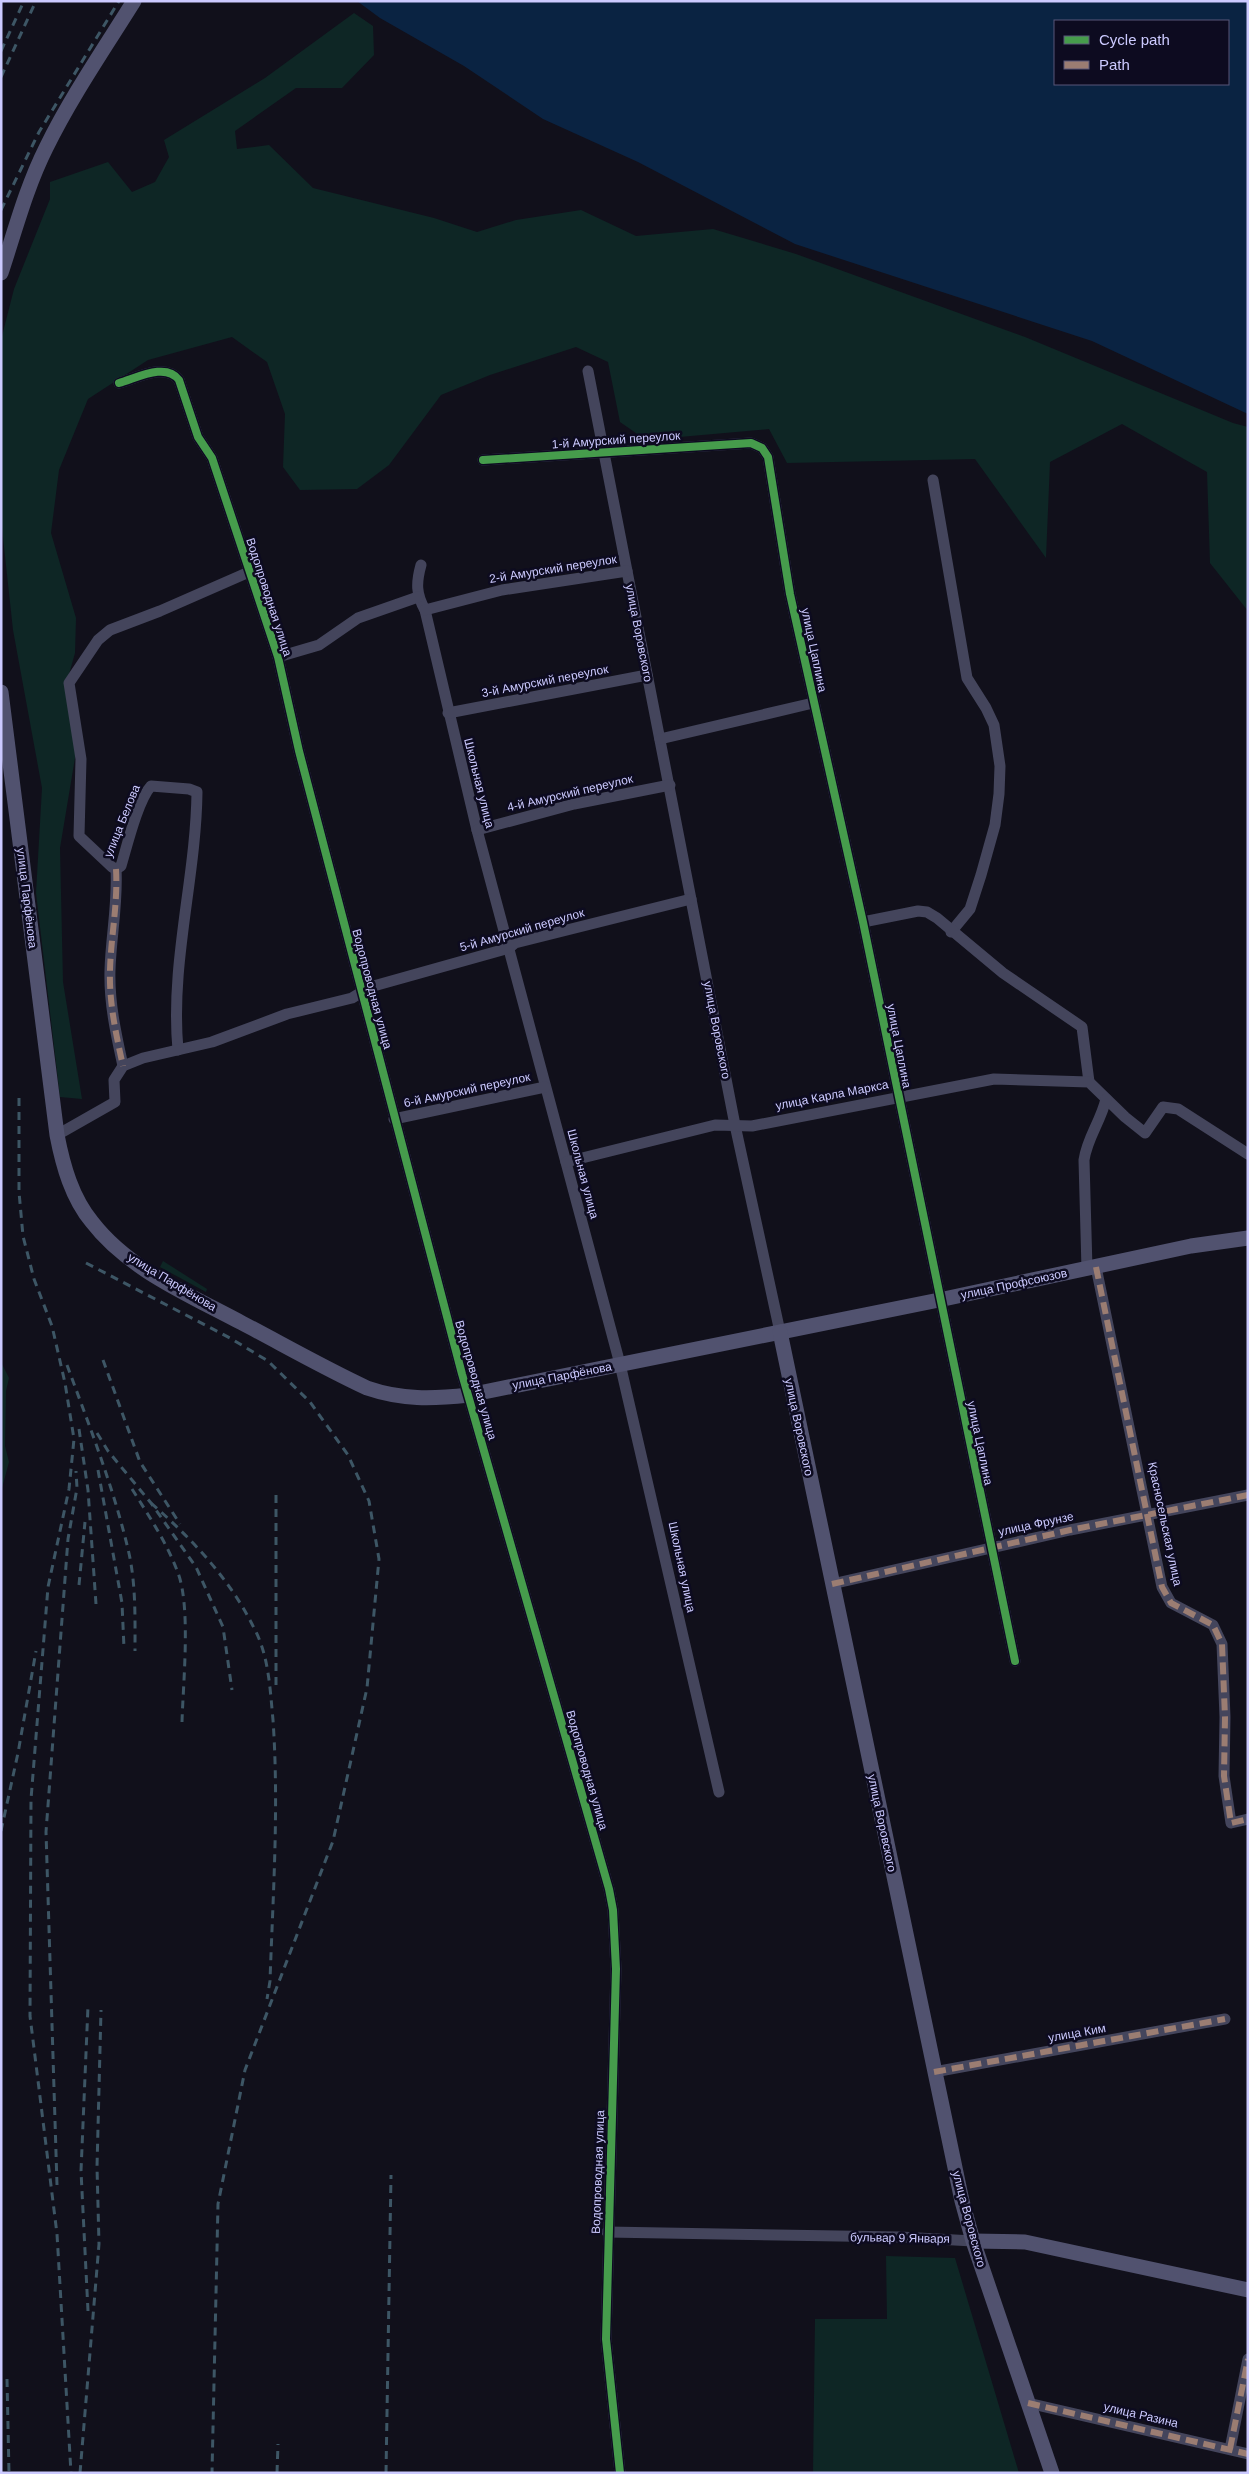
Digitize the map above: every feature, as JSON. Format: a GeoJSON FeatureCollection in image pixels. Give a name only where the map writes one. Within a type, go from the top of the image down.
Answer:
{"type":"FeatureCollection","features":[{"type":"Feature","properties":{"kind":"main road"},"geometry":{"type":"LineString","coordinates":[[1,273],[29,186],[60,122],[134,1]]}},
{"type":"Feature","properties":{"kind":"main road","name":"улица Парфёнова"},"geometry":{"type":"LineString","coordinates":[[1,692],[57,1135],[64,1167],[78,1202],[91,1222],[108,1240],[136,1263],[170,1284],[367,1388],[388,1395],[411,1399],[469,1395],[780,1332]]}},
{"type":"Feature","properties":{"kind":"main road","name":"улица Профсоюзов"},"geometry":{"type":"LineString","coordinates":[[780,1332],[1200,1245],[1248,1238]]}},
{"type":"Feature","properties":{"kind":"main road","name":"улица Воровского"},"geometry":{"type":"LineString","coordinates":[[780,1332],[934,2072],[973,2241],[1052,2473]]}},
{"type":"Feature","properties":{"kind":"main road","name":"бульвар 9 Января"},"geometry":{"type":"LineString","coordinates":[[973,2241],[1025,2242],[1248,2290]]}},
{"type":"Feature","properties":{"kind":"street","name":"Водопроводная улица"},"geometry":{"type":"LineString","coordinates":[[119,383],[165,370],[174,373],[179,380],[198,437],[212,458],[278,657],[299,751],[394,1119],[613,1910],[616,1969],[607,2232],[606,2339],[620,2473]]}},
{"type":"Feature","properties":{"kind":"street","name":"улица Воровского"},"geometry":{"type":"LineString","coordinates":[[588,371],[606,453],[647,675],[735,1125],[780,1332]]}},
{"type":"Feature","properties":{"kind":"street","name":"1-й Амурский переулок"},"geometry":{"type":"LineString","coordinates":[[483,460],[751,442]]}},
{"type":"Feature","properties":{"kind":"street","name":"улица Цаплина"},"geometry":{"type":"LineString","coordinates":[[751,442],[762,448],[768,457],[790,594],[863,922],[897,1096],[1015,1661]]}},
{"type":"Feature","properties":{"kind":"street"},"geometry":{"type":"LineString","coordinates":[[933,480],[968,678],[994,725],[1000,766],[995,826],[981,875],[970,910],[951,932]]}},
{"type":"Feature","properties":{"kind":"street"},"geometry":{"type":"LineString","coordinates":[[278,657],[319,645],[358,618],[418,597],[417,582],[421,565]]}},
{"type":"Feature","properties":{"kind":"street","name":"2-й Амурский переулок"},"geometry":{"type":"LineString","coordinates":[[425,610],[502,590],[628,571]]}},
{"type":"Feature","properties":{"kind":"street","name":"улица Белова"},"geometry":{"type":"LineString","coordinates":[[178,1050],[176,1026],[178,976],[197,792],[189,789],[151,786],[147,790],[135,821],[121,866],[116,869],[79,836],[81,759],[69,691],[72,677],[98,640],[110,630],[160,611],[249,572]]}},
{"type":"Feature","properties":{"kind":"street","name":"Школьная улица"},"geometry":{"type":"LineString","coordinates":[[418,597],[425,610],[477,830],[544,1087],[620,1364],[719,1792]]}},
{"type":"Feature","properties":{"kind":"street","name":"3-й Амурский переулок"},"geometry":{"type":"LineString","coordinates":[[448,713],[647,675]]}},
{"type":"Feature","properties":{"kind":"street"},"geometry":{"type":"LineString","coordinates":[[660,739],[813,703]]}},
{"type":"Feature","properties":{"kind":"street","name":"4-й Амурский переулок"},"geometry":{"type":"LineString","coordinates":[[477,830],[574,804],[670,785]]}},
{"type":"Feature","properties":{"kind":"street"},"geometry":{"type":"LineString","coordinates":[[57,1135],[115,1102],[114,1080],[123,1066],[112,1015],[110,970],[117,886],[116,869]]}},
{"type":"Feature","properties":{"kind":"street","name":"5-й Амурский переулок"},"geometry":{"type":"LineString","coordinates":[[123,1066],[143,1058],[212,1042],[287,1014],[352,998],[370,987],[509,948],[515,943],[691,899]]}},
{"type":"Feature","properties":{"kind":"street"},"geometry":{"type":"LineString","coordinates":[[863,922],[918,911],[937,918],[951,932],[1003,973],[1082,1027],[1089,1082],[1146,1133],[1163,1107],[1178,1109],[1248,1154]]}},
{"type":"Feature","properties":{"kind":"street","name":"улица Карла Маркса"},"geometry":{"type":"LineString","coordinates":[[566,1162],[715,1125],[752,1126],[897,1096],[994,1079],[1089,1082]]}},
{"type":"Feature","properties":{"kind":"street","name":"6-й Амурский переулок"},"geometry":{"type":"LineString","coordinates":[[394,1119],[544,1087]]}},
{"type":"Feature","properties":{"kind":"street","name":"Красносельская улица"},"geometry":{"type":"LineString","coordinates":[[1106,1099],[1102,1115],[1088,1145],[1084,1160],[1092,1268],[1149,1516],[1162,1587],[1171,1603],[1213,1625],[1222,1644],[1225,1716],[1224,1776],[1232,1823],[1248,1819]]}},
{"type":"Feature","properties":{"kind":"street","name":"улица Фрунзе"},"geometry":{"type":"LineString","coordinates":[[832,1584],[991,1548],[1248,1495]]}},
{"type":"Feature","properties":{"kind":"street","name":"улица Ким"},"geometry":{"type":"LineString","coordinates":[[934,2072],[1225,2019]]}},
{"type":"Feature","properties":{"kind":"street","name":"бульвар 9 Января"},"geometry":{"type":"LineString","coordinates":[[607,2232],[900,2237],[973,2241]]}},
{"type":"Feature","properties":{"kind":"street"},"geometry":{"type":"LineString","coordinates":[[1230,2449],[1248,2359]]}},
{"type":"Feature","properties":{"kind":"street","name":"улица Разина"},"geometry":{"type":"LineString","coordinates":[[1028,2403],[1248,2454]]}},
{"type":"Feature","properties":{"kind":"green space"},"geometry":{"type":"Polygon","coordinates":[[[354,13],[373,26],[374,55],[342,88],[296,88],[235,131],[237,149],[269,145],[313,188],[434,218],[477,232],[516,220],[581,210],[636,236],[713,229],[796,254],[1025,337],[1233,423],[1248,427],[1248,611],[1210,563],[1207,472],[1122,424],[1050,462],[1046,558],[975,459],[787,463],[769,429],[646,440],[620,422],[608,362],[576,347],[490,375],[441,395],[389,465],[357,489],[300,490],[283,467],[285,414],[267,362],[232,337],[148,360],[88,399],[59,470],[51,533],[76,618],[75,653],[66,685],[76,752],[60,848],[63,982],[82,1099],[60,1097],[36,893],[42,788],[13,630],[1,519],[1,340],[14,289],[50,199],[50,182],[108,162],[132,192],[155,182],[169,157],[164,140],[265,78],[354,13]]]}},
{"type":"Feature","properties":{"kind":"green space"},"geometry":{"type":"Polygon","coordinates":[[[163,1261],[207,1289],[206,1292],[160,1267],[163,1261]]]}},
{"type":"Feature","properties":{"kind":"green space"},"geometry":{"type":"Polygon","coordinates":[[[1,1362],[9,1378],[6,1391],[5,1446],[9,1462],[1,1492],[1,1362]]]}},
{"type":"Feature","properties":{"kind":"green space"},"geometry":{"type":"Polygon","coordinates":[[[886,2256],[955,2258],[1019,2473],[813,2473],[815,2319],[887,2319],[886,2256]]]}},
{"type":"Feature","properties":{"kind":"water"},"geometry":{"type":"Polygon","coordinates":[[[357,1],[1248,1],[1248,414],[1092,341],[795,244],[638,162],[543,119],[464,66],[380,18],[357,1]]]}},
{"type":"Feature","properties":{"kind":"railway"},"geometry":{"type":"LineString","coordinates":[[1,51],[24,1]]}},
{"type":"Feature","properties":{"kind":"railway"},"geometry":{"type":"LineString","coordinates":[[1,77],[36,1]]}},
{"type":"Feature","properties":{"kind":"railway"},"geometry":{"type":"LineString","coordinates":[[1,210],[39,132],[119,1]]}},
{"type":"Feature","properties":{"kind":"railway"},"geometry":{"type":"LineString","coordinates":[[19,1098],[19,1192],[23,1236],[34,1279],[52,1326],[65,1383],[74,1439],[69,1489],[48,1587],[31,1799],[30,2016],[57,2234],[71,2473]]}},
{"type":"Feature","properties":{"kind":"railway"},"geometry":{"type":"LineString","coordinates":[[86,1263],[230,1338],[268,1361],[310,1402],[348,1455],[369,1501],[379,1559],[367,1688],[333,1841],[245,2070],[218,2204],[212,2473]]}},
{"type":"Feature","properties":{"kind":"railway"},"geometry":{"type":"LineString","coordinates":[[103,1360],[140,1462],[180,1524]]}},
{"type":"Feature","properties":{"kind":"railway"},"geometry":{"type":"LineString","coordinates":[[67,1365],[108,1479],[131,1561],[134,1587],[135,1651]]}},
{"type":"Feature","properties":{"kind":"railway"},"geometry":{"type":"LineString","coordinates":[[79,1429],[88,1490],[96,1604]]}},
{"type":"Feature","properties":{"kind":"railway"},"geometry":{"type":"LineString","coordinates":[[97,1433],[108,1451],[151,1503],[196,1567],[223,1627],[232,1690]]}},
{"type":"Feature","properties":{"kind":"railway"},"geometry":{"type":"LineString","coordinates":[[98,1470],[122,1603],[124,1648]]}},
{"type":"Feature","properties":{"kind":"railway"},"geometry":{"type":"LineString","coordinates":[[57,2185],[46,1832],[68,1539],[77,1488],[76,1471]]}},
{"type":"Feature","properties":{"kind":"railway"},"geometry":{"type":"LineString","coordinates":[[132,1489],[169,1551],[182,1588],[185,1625],[182,1722]]}},
{"type":"Feature","properties":{"kind":"railway"},"geometry":{"type":"LineString","coordinates":[[276,1495],[276,1685]]}},
{"type":"Feature","properties":{"kind":"railway"},"geometry":{"type":"LineString","coordinates":[[151,1503],[195,1545],[222,1576],[254,1628],[266,1661],[270,1685],[275,1753],[275,1850],[270,1981],[267,1999]]}},
{"type":"Feature","properties":{"kind":"railway"},"geometry":{"type":"LineString","coordinates":[[79,1585],[85,1522]]}},
{"type":"Feature","properties":{"kind":"railway"},"geometry":{"type":"LineString","coordinates":[[1,1831],[18,1753],[36,1651]]}},
{"type":"Feature","properties":{"kind":"railway"},"geometry":{"type":"LineString","coordinates":[[88,2006],[81,2171],[88,2311]]}},
{"type":"Feature","properties":{"kind":"railway"},"geometry":{"type":"LineString","coordinates":[[80,2473],[99,2244],[97,2167],[101,2010]]}},
{"type":"Feature","properties":{"kind":"railway"},"geometry":{"type":"LineString","coordinates":[[386,2473],[391,2175]]}},
{"type":"Feature","properties":{"kind":"railway"},"geometry":{"type":"LineString","coordinates":[[7,2379],[9,2473]]}},
{"type":"Feature","properties":{"kind":"railway"},"geometry":{"type":"LineString","coordinates":[[277,2473],[278,2444]]}},
{"type":"Feature","properties":{"kind":"marked path"},"geometry":{"type":"LineString","coordinates":[[116,869],[110,982],[114,1018],[123,1066]]}},
{"type":"Feature","properties":{"kind":"marked path"},"geometry":{"type":"LineString","coordinates":[[1096,1267],[1162,1587],[1171,1603],[1213,1625],[1222,1644],[1225,1717],[1224,1776],[1231,1823],[1248,1819]]}},
{"type":"Feature","properties":{"kind":"marked path"},"geometry":{"type":"LineString","coordinates":[[832,1584],[1070,1530],[1248,1495]]}},
{"type":"Feature","properties":{"kind":"marked path"},"geometry":{"type":"LineString","coordinates":[[934,2072],[1225,2019]]}},
{"type":"Feature","properties":{"kind":"marked path"},"geometry":{"type":"LineString","coordinates":[[1230,2449],[1248,2359]]}},
{"type":"Feature","properties":{"kind":"marked path"},"geometry":{"type":"LineString","coordinates":[[1028,2403],[1248,2454]]}},
{"type":"Feature","properties":{"kind":"cycle path"},"geometry":{"type":"LineString","coordinates":[[119,383],[142,375],[159,372],[167,372],[179,380],[198,437],[212,458],[278,657],[299,751],[462,1374],[609,1889],[613,1910],[616,1969],[606,2339],[620,2473]]}},
{"type":"Feature","properties":{"kind":"cycle path"},"geometry":{"type":"LineString","coordinates":[[483,460],[751,443],[762,448],[768,457],[790,594],[863,922],[1015,1661]]}}]}
